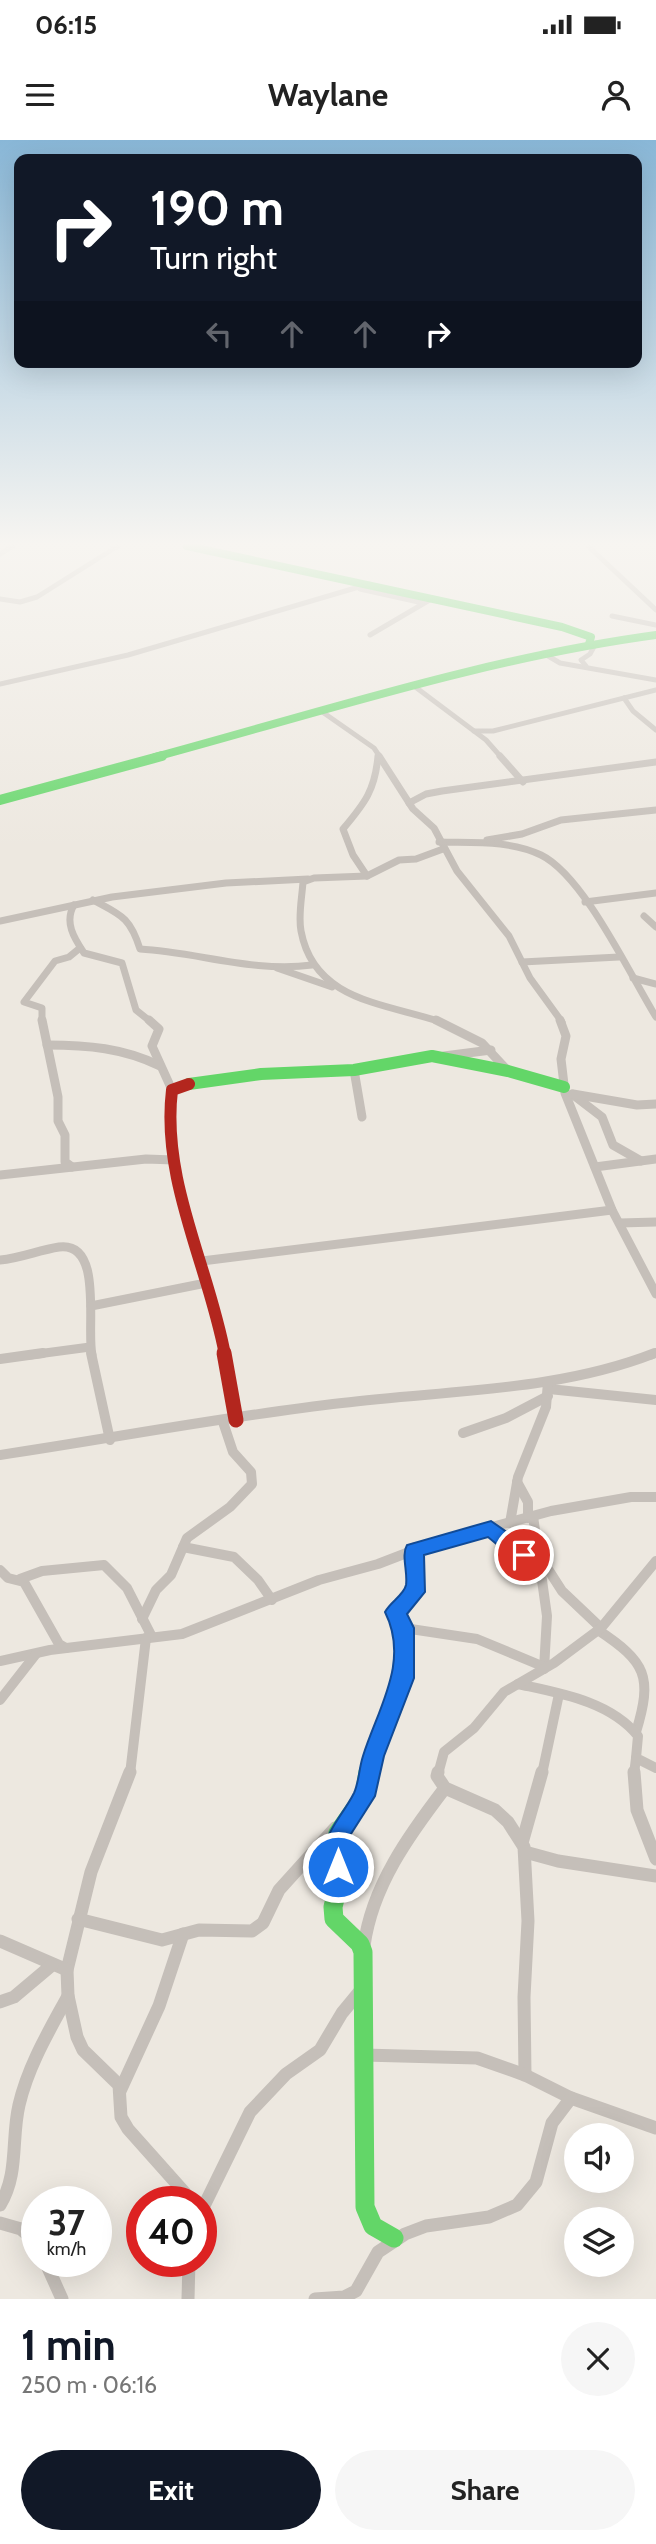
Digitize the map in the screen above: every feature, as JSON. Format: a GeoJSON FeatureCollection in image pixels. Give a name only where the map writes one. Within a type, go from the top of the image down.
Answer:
{"type":"FeatureCollection","features":[{"type":"Feature","properties":{"kind":"main road"},"geometry":{"type":"LineString","coordinates":[[0,800],[414,686],[577,647]]}},
{"type":"Feature","properties":{"kind":"main road"},"geometry":{"type":"LineString","coordinates":[[229,1421],[216,1312],[174,1160],[169,1112],[172,1090],[179,1086],[261,1074],[354,1070],[396,1060],[441,1057],[508,1070],[567,1091]]}},
{"type":"Feature","properties":{"kind":"main road"},"geometry":{"type":"LineString","coordinates":[[394,2238],[379,2232],[369,2219],[365,2200],[360,2094],[365,1986],[363,1952],[360,1944],[336,1924],[333,1913],[340,1878],[335,1845],[346,1822],[364,1796],[373,1756],[403,1678],[404,1628],[395,1612],[415,1592],[417,1566],[414,1550]]}},
{"type":"Feature","properties":{"kind":"street"},"geometry":{"type":"LineString","coordinates":[[0,684],[157,647]]}},
{"type":"Feature","properties":{"kind":"street"},"geometry":{"type":"LineString","coordinates":[[586,666],[581,660],[592,652],[592,647]]}},
{"type":"Feature","properties":{"kind":"street"},"geometry":{"type":"LineString","coordinates":[[542,653],[560,663],[656,680]]}},
{"type":"Feature","properties":{"kind":"street"},"geometry":{"type":"LineString","coordinates":[[414,686],[474,731],[523,782]]}},
{"type":"Feature","properties":{"kind":"street"},"geometry":{"type":"LineString","coordinates":[[474,731],[500,729],[656,690]]}},
{"type":"Feature","properties":{"kind":"street"},"geometry":{"type":"LineString","coordinates":[[624,698],[633,711],[656,730]]}},
{"type":"Feature","properties":{"kind":"street"},"geometry":{"type":"LineString","coordinates":[[321,711],[368,743],[378,755],[409,803],[429,822],[441,846],[509,936],[539,993],[565,1027],[566,1036],[561,1059],[567,1091],[612,1210],[644,1276],[656,1294]]}},
{"type":"Feature","properties":{"kind":"street"},"geometry":{"type":"LineString","coordinates":[[367,876],[352,855],[343,829],[376,782],[378,755]]}},
{"type":"Feature","properties":{"kind":"street"},"geometry":{"type":"LineString","coordinates":[[409,803],[426,794],[656,762]]}},
{"type":"Feature","properties":{"kind":"street"},"geometry":{"type":"LineString","coordinates":[[0,921],[93,900],[226,883],[367,876],[399,860],[416,859],[441,846],[522,834],[561,820],[656,810]]}},
{"type":"Feature","properties":{"kind":"street"},"geometry":{"type":"LineString","coordinates":[[479,841],[550,860],[585,902],[656,1017]]}},
{"type":"Feature","properties":{"kind":"street"},"geometry":{"type":"LineString","coordinates":[[307,879],[302,884],[299,911],[303,941],[319,975],[338,989]]}},
{"type":"Feature","properties":{"kind":"street"},"geometry":{"type":"LineString","coordinates":[[585,902],[656,893]]}},
{"type":"Feature","properties":{"kind":"street"},"geometry":{"type":"LineString","coordinates":[[93,900],[125,917],[133,927],[140,949],[174,950],[214,959],[276,967],[312,965]]}},
{"type":"Feature","properties":{"kind":"street"},"geometry":{"type":"LineString","coordinates":[[74,905],[70,909],[70,930],[80,947],[90,956],[118,961],[126,967],[136,1010],[159,1029],[152,1043],[172,1090]]}},
{"type":"Feature","properties":{"kind":"street"},"geometry":{"type":"LineString","coordinates":[[644,916],[656,927]]}},
{"type":"Feature","properties":{"kind":"street"},"geometry":{"type":"LineString","coordinates":[[72,1167],[65,1162],[65,1135],[58,1121],[58,1097],[42,1024],[42,1008],[24,1002],[55,961],[69,957],[80,947]]}},
{"type":"Feature","properties":{"kind":"street"},"geometry":{"type":"LineString","coordinates":[[522,962],[619,957]]}},
{"type":"Feature","properties":{"kind":"street"},"geometry":{"type":"LineString","coordinates":[[276,967],[283,973],[448,1026],[475,1038],[491,1050],[508,1070]]}},
{"type":"Feature","properties":{"kind":"street"},"geometry":{"type":"LineString","coordinates":[[631,977],[656,984]]}},
{"type":"Feature","properties":{"kind":"street"},"geometry":{"type":"LineString","coordinates":[[47,1045],[109,1049],[135,1054],[160,1066]]}},
{"type":"Feature","properties":{"kind":"street"},"geometry":{"type":"LineString","coordinates":[[441,1057],[491,1050]]}},
{"type":"Feature","properties":{"kind":"street"},"geometry":{"type":"LineString","coordinates":[[354,1070],[362,1117]]}},
{"type":"Feature","properties":{"kind":"street"},"geometry":{"type":"LineString","coordinates":[[567,1091],[638,1105],[656,1104]]}},
{"type":"Feature","properties":{"kind":"street"},"geometry":{"type":"LineString","coordinates":[[567,1091],[602,1117],[613,1145],[641,1161]]}},
{"type":"Feature","properties":{"kind":"street"},"geometry":{"type":"LineString","coordinates":[[0,1175],[146,1159],[174,1160]]}},
{"type":"Feature","properties":{"kind":"street"},"geometry":{"type":"LineString","coordinates":[[595,1167],[656,1159]]}},
{"type":"Feature","properties":{"kind":"street"},"geometry":{"type":"LineString","coordinates":[[202,1261],[612,1210]]}},
{"type":"Feature","properties":{"kind":"street"},"geometry":{"type":"LineString","coordinates":[[620,1223],[656,1222]]}},
{"type":"Feature","properties":{"kind":"street"},"geometry":{"type":"LineString","coordinates":[[0,1260],[24,1258],[58,1247],[77,1249],[83,1257],[90,1279],[90,1347],[110,1440]]}},
{"type":"Feature","properties":{"kind":"street"},"geometry":{"type":"LineString","coordinates":[[91,1306],[206,1283]]}},
{"type":"Feature","properties":{"kind":"street"},"geometry":{"type":"LineString","coordinates":[[0,1359],[90,1347]]}},
{"type":"Feature","properties":{"kind":"street"},"geometry":{"type":"LineString","coordinates":[[463,1433],[506,1418],[549,1389],[656,1353]]}},
{"type":"Feature","properties":{"kind":"street"},"geometry":{"type":"LineString","coordinates":[[510,1523],[517,1482],[549,1389]]}},
{"type":"Feature","properties":{"kind":"street"},"geometry":{"type":"LineString","coordinates":[[0,1455],[340,1403],[549,1389],[656,1400]]}},
{"type":"Feature","properties":{"kind":"street"},"geometry":{"type":"LineString","coordinates":[[142,1619],[156,1590],[171,1575],[189,1535],[230,1507],[252,1484],[251,1472],[233,1452],[229,1421]]}},
{"type":"Feature","properties":{"kind":"street"},"geometry":{"type":"LineString","coordinates":[[517,1482],[528,1502],[547,1626],[549,1654],[543,1667]]}},
{"type":"Feature","properties":{"kind":"street"},"geometry":{"type":"LineString","coordinates":[[0,1661],[66,1648],[149,1638],[202,1628],[318,1580],[378,1564],[414,1550],[531,1517],[631,1497],[656,1497]]}},
{"type":"Feature","properties":{"kind":"street"},"geometry":{"type":"LineString","coordinates":[[491,1528],[537,1567]]}},
{"type":"Feature","properties":{"kind":"street"},"geometry":{"type":"LineString","coordinates":[[183,1547],[234,1557],[258,1580],[272,1600]]}},
{"type":"Feature","properties":{"kind":"street"},"geometry":{"type":"LineString","coordinates":[[534,1547],[562,1591],[599,1629],[630,1651],[644,1667],[650,1691],[636,1732],[639,1745],[633,1798],[638,1819],[656,1859]]}},
{"type":"Feature","properties":{"kind":"street"},"geometry":{"type":"LineString","coordinates":[[656,1561],[599,1629],[504,1692],[474,1728],[444,1752],[437,1776],[445,1788],[495,1810],[508,1822],[523,1847],[561,1863],[614,1866],[656,1876]]}},
{"type":"Feature","properties":{"kind":"street"},"geometry":{"type":"LineString","coordinates":[[0,1570],[8,1578],[20,1580],[41,1571],[104,1565],[124,1582],[135,1598],[149,1638],[134,1759],[127,1790],[99,1849],[78,1919],[68,1970],[68,1996],[83,2050],[115,2080],[120,2091],[121,2117],[128,2129],[179,2186]]}},
{"type":"Feature","properties":{"kind":"street"},"geometry":{"type":"LineString","coordinates":[[20,1580],[30,1592],[59,1644],[66,1648]]}},
{"type":"Feature","properties":{"kind":"street"},"geometry":{"type":"LineString","coordinates":[[404,1628],[428,1636],[470,1637],[530,1658],[543,1667]]}},
{"type":"Feature","properties":{"kind":"street"},"geometry":{"type":"LineString","coordinates":[[0,1700],[36,1654]]}},
{"type":"Feature","properties":{"kind":"street"},"geometry":{"type":"LineString","coordinates":[[518,1684],[559,1694],[623,1719],[636,1732]]}},
{"type":"Feature","properties":{"kind":"street"},"geometry":{"type":"LineString","coordinates":[[525,2075],[524,1997],[528,1921],[523,1847],[559,1694]]}},
{"type":"Feature","properties":{"kind":"street"},"geometry":{"type":"LineString","coordinates":[[636,1758],[656,1768]]}},
{"type":"Feature","properties":{"kind":"street"},"geometry":{"type":"LineString","coordinates":[[363,1952],[367,1924],[401,1846],[445,1788]]}},
{"type":"Feature","properties":{"kind":"street"},"geometry":{"type":"LineString","coordinates":[[78,1919],[151,1939],[206,1929],[245,1932],[259,1926],[279,1890],[330,1832],[346,1822]]}},
{"type":"Feature","properties":{"kind":"street"},"geometry":{"type":"LineString","coordinates":[[120,2091],[159,2006],[183,1934]]}},
{"type":"Feature","properties":{"kind":"street"},"geometry":{"type":"LineString","coordinates":[[0,1941],[68,1970]]}},
{"type":"Feature","properties":{"kind":"street"},"geometry":{"type":"LineString","coordinates":[[0,2002],[14,1997],[52,1965]]}},
{"type":"Feature","properties":{"kind":"street"},"geometry":{"type":"LineString","coordinates":[[213,2186],[250,2112],[286,2074],[320,2050],[342,2013],[365,1986]]}},
{"type":"Feature","properties":{"kind":"street"},"geometry":{"type":"LineString","coordinates":[[0,2205],[9,2187],[15,2130],[26,2079],[68,1996]]}},
{"type":"Feature","properties":{"kind":"street"},"geometry":{"type":"LineString","coordinates":[[363,2054],[477,2058],[525,2075],[571,2098],[656,2128]]}},
{"type":"Feature","properties":{"kind":"street"},"geometry":{"type":"LineString","coordinates":[[315,2299],[360,2293],[370,2263],[394,2238],[426,2224],[502,2215],[517,2205],[534,2185],[552,2120],[571,2098]]}},
{"type":"Feature","properties":{"kind":"street"},"geometry":{"type":"LineString","coordinates":[[0,2223],[21,2228]]}},
{"type":"Feature","properties":{"kind":"street"},"geometry":{"type":"LineString","coordinates":[[53,2277],[62,2299]]}},
{"type":"Feature","properties":{"kind":"street"},"geometry":{"type":"LineString","coordinates":[[188,2299],[189,2277]]}},
{"type":"Feature","properties":{"kind":"traffic: fast"},"geometry":{"type":"LineString","coordinates":[[0,800],[499,663],[576,647]]}},
{"type":"Feature","properties":{"kind":"traffic: fast"},"geometry":{"type":"LineString","coordinates":[[189,1084],[261,1074],[354,1070],[432,1056],[508,1071],[564,1087]]}},
{"type":"Feature","properties":{"kind":"traffic: fast"},"geometry":{"type":"LineString","coordinates":[[394,2238],[373,2226],[365,2207],[362,2139],[363,1952],[360,1944],[334,1919],[333,1907],[340,1878],[335,1845],[338,1833],[364,1796],[368,1772],[403,1678],[403,1656]]}},
{"type":"Feature","properties":{"kind":"traffic: slow"},"geometry":{"type":"LineString","coordinates":[[403,1656],[404,1628],[395,1612],[415,1592],[417,1566],[414,1550]]}},
{"type":"Feature","properties":{"kind":"traffic: jam"},"geometry":{"type":"LineString","coordinates":[[189,1084],[172,1090],[169,1113],[175,1169],[218,1323],[236,1420]]}},
{"type":"Feature","properties":{"kind":"route"},"geometry":{"type":"LineString","coordinates":[[338,1867],[335,1845],[338,1833],[357,1810],[364,1796],[373,1756],[403,1678],[404,1628],[395,1612],[415,1592],[417,1566],[414,1550],[491,1528],[524,1555]]}}]}
